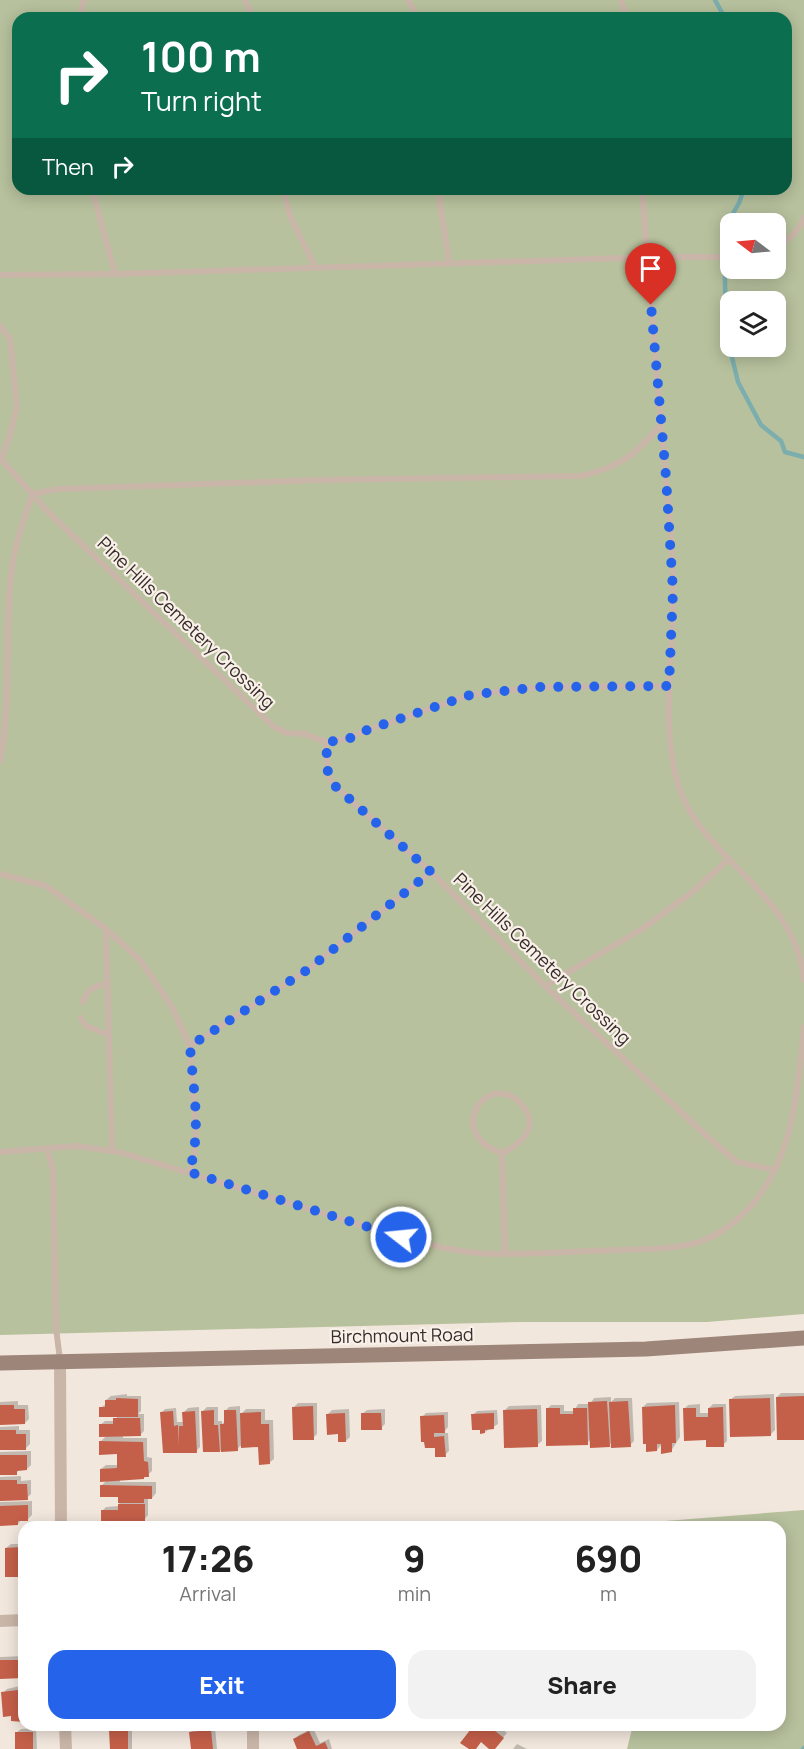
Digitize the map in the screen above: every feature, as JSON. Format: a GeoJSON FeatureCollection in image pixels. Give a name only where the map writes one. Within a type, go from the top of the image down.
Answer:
{"type":"FeatureCollection","features":[{"type":"Feature","properties":{"kind":"main road","name":"Birchmount Road"},"geometry":{"type":"LineString","coordinates":[[0,1363],[646,1349],[804,1338]]}},
{"type":"Feature","properties":{"kind":"street"},"geometry":{"type":"LineString","coordinates":[[60,1362],[61,1521]]}},
{"type":"Feature","properties":{"kind":"street"},"geometry":{"type":"LineString","coordinates":[[0,1621],[18,1620]]}},
{"type":"Feature","properties":{"kind":"street"},"geometry":{"type":"LineString","coordinates":[[65,1731],[66,1749]]}},
{"type":"Feature","properties":{"kind":"street"},"geometry":{"type":"LineString","coordinates":[[253,1731],[253,1749]]}},
{"type":"Feature","properties":{"kind":"lane"},"geometry":{"type":"LineString","coordinates":[[94,195],[115,274]]}},
{"type":"Feature","properties":{"kind":"lane"},"geometry":{"type":"LineString","coordinates":[[285,195],[290,216],[315,267]]}},
{"type":"Feature","properties":{"kind":"lane"},"geometry":{"type":"LineString","coordinates":[[439,195],[449,263]]}},
{"type":"Feature","properties":{"kind":"lane"},"geometry":{"type":"LineString","coordinates":[[642,195],[673,591],[669,728],[676,778],[693,814],[709,837],[765,895],[779,914],[798,953],[804,980]]}},
{"type":"Feature","properties":{"kind":"lane"},"geometry":{"type":"LineString","coordinates":[[786,241],[801,226],[804,218]]}},
{"type":"Feature","properties":{"kind":"lane"},"geometry":{"type":"LineString","coordinates":[[0,275],[720,258]]}},
{"type":"Feature","properties":{"kind":"lane"},"geometry":{"type":"LineString","coordinates":[[0,326],[10,339],[17,407],[1,460]]}},
{"type":"Feature","properties":{"kind":"lane"},"geometry":{"type":"LineString","coordinates":[[0,761],[13,561],[32,494],[58,489],[318,480],[581,476],[606,471],[631,457],[661,423]]}},
{"type":"Feature","properties":{"kind":"lane","name":"Pine Hills Cemetery Crossing"},"geometry":{"type":"LineString","coordinates":[[1,460],[49,513],[274,727],[286,733],[305,734],[326,742],[328,774],[334,785],[431,872],[545,986],[710,1139],[737,1162],[775,1170]]}},
{"type":"Feature","properties":{"kind":"lane"},"geometry":{"type":"LineString","coordinates":[[326,742],[346,740],[367,730],[470,695],[539,687],[669,686]]}},
{"type":"Feature","properties":{"kind":"lane"},"geometry":{"type":"LineString","coordinates":[[545,986],[642,929],[691,893],[729,859]]}},
{"type":"Feature","properties":{"kind":"lane"},"geometry":{"type":"LineString","coordinates":[[190,1046],[307,970],[431,872]]}},
{"type":"Feature","properties":{"kind":"lane"},"geometry":{"type":"LineString","coordinates":[[0,874],[46,886],[106,929],[140,960],[172,1007],[190,1046],[196,1129],[194,1158],[189,1172]]}},
{"type":"Feature","properties":{"kind":"lane"},"geometry":{"type":"LineString","coordinates":[[106,929],[112,1151]]}},
{"type":"Feature","properties":{"kind":"lane"},"geometry":{"type":"LineString","coordinates":[[83,1002],[86,993],[92,987],[108,983]]}},
{"type":"Feature","properties":{"kind":"lane"},"geometry":{"type":"LineString","coordinates":[[81,1018],[86,1026],[109,1035]]}},
{"type":"Feature","properties":{"kind":"lane"},"geometry":{"type":"LineString","coordinates":[[0,1152],[77,1146],[112,1151],[417,1241],[476,1253],[505,1254],[691,1244],[709,1238],[730,1226],[766,1188],[787,1142],[793,1118],[804,1027]]}},
{"type":"Feature","properties":{"kind":"lane"},"geometry":{"type":"LineString","coordinates":[[504,1093],[525,1108],[529,1118],[529,1128],[524,1139],[514,1148],[502,1153],[483,1144],[473,1131],[472,1123],[474,1113],[484,1100],[504,1093]]}},
{"type":"Feature","properties":{"kind":"lane"},"geometry":{"type":"LineString","coordinates":[[47,1149],[53,1170],[56,1328],[60,1362]]}},
{"type":"Feature","properties":{"kind":"lane"},"geometry":{"type":"LineString","coordinates":[[502,1153],[505,1254]]}},
{"type":"Feature","properties":{"kind":"green space"},"geometry":{"type":"Polygon","coordinates":[[[0,0],[804,0],[804,1314],[707,1322],[522,1322],[0,1335],[0,0]]]}},
{"type":"Feature","properties":{"kind":"green space"},"geometry":{"type":"Polygon","coordinates":[[[804,1510],[804,1749],[627,1749],[632,1731],[786,1731],[786,1521],[665,1521],[804,1510]]]}},
{"type":"Feature","properties":{"kind":"building"},"geometry":{"type":"Polygon","coordinates":[[[804,1396],[804,1440],[777,1440],[776,1397],[804,1396]]]}},
{"type":"Feature","properties":{"kind":"building"},"geometry":{"type":"Polygon","coordinates":[[[116,1398],[138,1399],[138,1417],[99,1417],[99,1407],[105,1407],[105,1400],[116,1400],[116,1398]]]}},
{"type":"Feature","properties":{"kind":"building"},"geometry":{"type":"Polygon","coordinates":[[[770,1398],[771,1436],[730,1437],[729,1399],[770,1398]]]}},
{"type":"Feature","properties":{"kind":"building"},"geometry":{"type":"Polygon","coordinates":[[[607,1401],[610,1447],[590,1448],[588,1402],[607,1401]]]}},
{"type":"Feature","properties":{"kind":"building"},"geometry":{"type":"Polygon","coordinates":[[[628,1401],[631,1447],[611,1448],[609,1402],[628,1401]]]}},
{"type":"Feature","properties":{"kind":"building"},"geometry":{"type":"Polygon","coordinates":[[[0,1405],[14,1405],[14,1409],[25,1409],[25,1424],[0,1425],[0,1405]]]}},
{"type":"Feature","properties":{"kind":"building"},"geometry":{"type":"Polygon","coordinates":[[[675,1405],[676,1443],[672,1443],[672,1452],[661,1454],[661,1444],[657,1444],[657,1451],[646,1452],[646,1444],[643,1444],[642,1407],[675,1405]]]}},
{"type":"Feature","properties":{"kind":"building"},"geometry":{"type":"Polygon","coordinates":[[[313,1406],[314,1440],[293,1440],[292,1407],[313,1406]]]}},
{"type":"Feature","properties":{"kind":"building"},"geometry":{"type":"Polygon","coordinates":[[[723,1407],[724,1447],[706,1447],[706,1440],[684,1441],[683,1408],[696,1408],[696,1417],[708,1417],[708,1408],[723,1407]]]}},
{"type":"Feature","properties":{"kind":"building"},"geometry":{"type":"Polygon","coordinates":[[[546,1408],[560,1408],[560,1414],[573,1414],[573,1408],[587,1408],[588,1445],[546,1446],[546,1408]]]}},
{"type":"Feature","properties":{"kind":"building"},"geometry":{"type":"Polygon","coordinates":[[[537,1409],[538,1447],[504,1448],[503,1410],[537,1409]]]}},
{"type":"Feature","properties":{"kind":"building"},"geometry":{"type":"Polygon","coordinates":[[[214,1410],[214,1425],[218,1425],[220,1452],[203,1452],[201,1411],[214,1410]]]}},
{"type":"Feature","properties":{"kind":"building"},"geometry":{"type":"Polygon","coordinates":[[[224,1410],[236,1410],[238,1451],[221,1452],[220,1424],[224,1424],[224,1410]]]}},
{"type":"Feature","properties":{"kind":"building"},"geometry":{"type":"Polygon","coordinates":[[[173,1411],[174,1426],[178,1425],[179,1446],[179,1426],[183,1426],[182,1412],[195,1411],[197,1453],[163,1453],[160,1412],[173,1411]]]}},
{"type":"Feature","properties":{"kind":"building"},"geometry":{"type":"Polygon","coordinates":[[[261,1412],[261,1424],[269,1424],[270,1464],[259,1465],[258,1447],[241,1448],[240,1413],[261,1412]]]}},
{"type":"Feature","properties":{"kind":"building"},"geometry":{"type":"Polygon","coordinates":[[[345,1413],[346,1442],[338,1442],[338,1434],[327,1435],[326,1414],[345,1413]]]}},
{"type":"Feature","properties":{"kind":"building"},"geometry":{"type":"Polygon","coordinates":[[[361,1413],[381,1413],[382,1430],[361,1430],[361,1413]]]}},
{"type":"Feature","properties":{"kind":"building"},"geometry":{"type":"Polygon","coordinates":[[[494,1413],[494,1429],[485,1430],[485,1433],[480,1434],[480,1430],[472,1430],[471,1414],[494,1413]]]}},
{"type":"Feature","properties":{"kind":"building"},"geometry":{"type":"Polygon","coordinates":[[[444,1415],[445,1433],[434,1433],[434,1437],[444,1436],[446,1457],[435,1457],[435,1448],[425,1448],[424,1442],[421,1442],[420,1416],[444,1415]]]}},
{"type":"Feature","properties":{"kind":"building"},"geometry":{"type":"Polygon","coordinates":[[[113,1418],[140,1418],[141,1436],[99,1437],[99,1424],[113,1424],[113,1418]]]}},
{"type":"Feature","properties":{"kind":"building"},"geometry":{"type":"Polygon","coordinates":[[[0,1430],[16,1430],[16,1434],[26,1434],[26,1450],[0,1450],[0,1430]]]}},
{"type":"Feature","properties":{"kind":"building"},"geometry":{"type":"Polygon","coordinates":[[[99,1441],[143,1442],[144,1461],[148,1462],[149,1477],[100,1482],[100,1469],[117,1468],[117,1454],[99,1455],[99,1441]]]}},
{"type":"Feature","properties":{"kind":"building"},"geometry":{"type":"Polygon","coordinates":[[[0,1455],[27,1455],[27,1470],[17,1471],[17,1475],[0,1475],[0,1455]]]}},
{"type":"Feature","properties":{"kind":"building"},"geometry":{"type":"Polygon","coordinates":[[[0,1480],[17,1480],[17,1484],[27,1484],[28,1500],[0,1501],[0,1480]]]}},
{"type":"Feature","properties":{"kind":"building"},"geometry":{"type":"Polygon","coordinates":[[[100,1485],[152,1486],[152,1499],[144,1499],[144,1503],[118,1503],[118,1497],[100,1497],[100,1485]]]}},
{"type":"Feature","properties":{"kind":"building"},"geometry":{"type":"Polygon","coordinates":[[[118,1504],[145,1504],[145,1521],[101,1521],[101,1510],[118,1510],[118,1504]]]}},
{"type":"Feature","properties":{"kind":"building"},"geometry":{"type":"Polygon","coordinates":[[[28,1505],[28,1521],[18,1521],[18,1525],[0,1526],[0,1506],[28,1505]]]}},
{"type":"Feature","properties":{"kind":"building"},"geometry":{"type":"Polygon","coordinates":[[[18,1547],[18,1577],[5,1577],[5,1548],[18,1547]]]}},
{"type":"Feature","properties":{"kind":"building"},"geometry":{"type":"Polygon","coordinates":[[[0,1660],[18,1660],[18,1678],[0,1679],[0,1660]]]}},
{"type":"Feature","properties":{"kind":"building"},"geometry":{"type":"Polygon","coordinates":[[[18,1690],[18,1722],[11,1721],[11,1716],[3,1717],[1,1692],[18,1690]]]}},
{"type":"Feature","properties":{"kind":"building"},"geometry":{"type":"Polygon","coordinates":[[[109,1731],[128,1731],[128,1749],[110,1749],[109,1731]]]}},
{"type":"Feature","properties":{"kind":"building"},"geometry":{"type":"Polygon","coordinates":[[[211,1731],[213,1749],[191,1749],[189,1732],[211,1731]]]}},
{"type":"Feature","properties":{"kind":"building"},"geometry":{"type":"Polygon","coordinates":[[[309,1731],[316,1746],[325,1742],[328,1749],[297,1749],[293,1739],[309,1731]]]}},
{"type":"Feature","properties":{"kind":"building"},"geometry":{"type":"Polygon","coordinates":[[[469,1731],[495,1731],[504,1738],[495,1749],[489,1749],[481,1742],[476,1749],[469,1749],[460,1743],[469,1731]]]}},
{"type":"Feature","properties":{"kind":"building"},"geometry":{"type":"Polygon","coordinates":[[[15,1732],[33,1732],[33,1749],[15,1749],[15,1732]]]}},
{"type":"Feature","properties":{"kind":"waterway"},"geometry":{"type":"LineString","coordinates":[[715,0],[722,12]]}},
{"type":"Feature","properties":{"kind":"waterway"},"geometry":{"type":"LineString","coordinates":[[742,195],[724,229],[726,333],[738,382],[761,425],[781,441],[785,452],[804,457]]}},
{"type":"Feature","properties":{"kind":"route"},"geometry":{"type":"LineString","coordinates":[[401,1237],[189,1172],[194,1158],[196,1129],[190,1046],[307,970],[431,872],[334,785],[328,774],[326,742],[346,740],[367,730],[470,695],[539,687],[669,686],[673,591],[651,305]]}}]}
